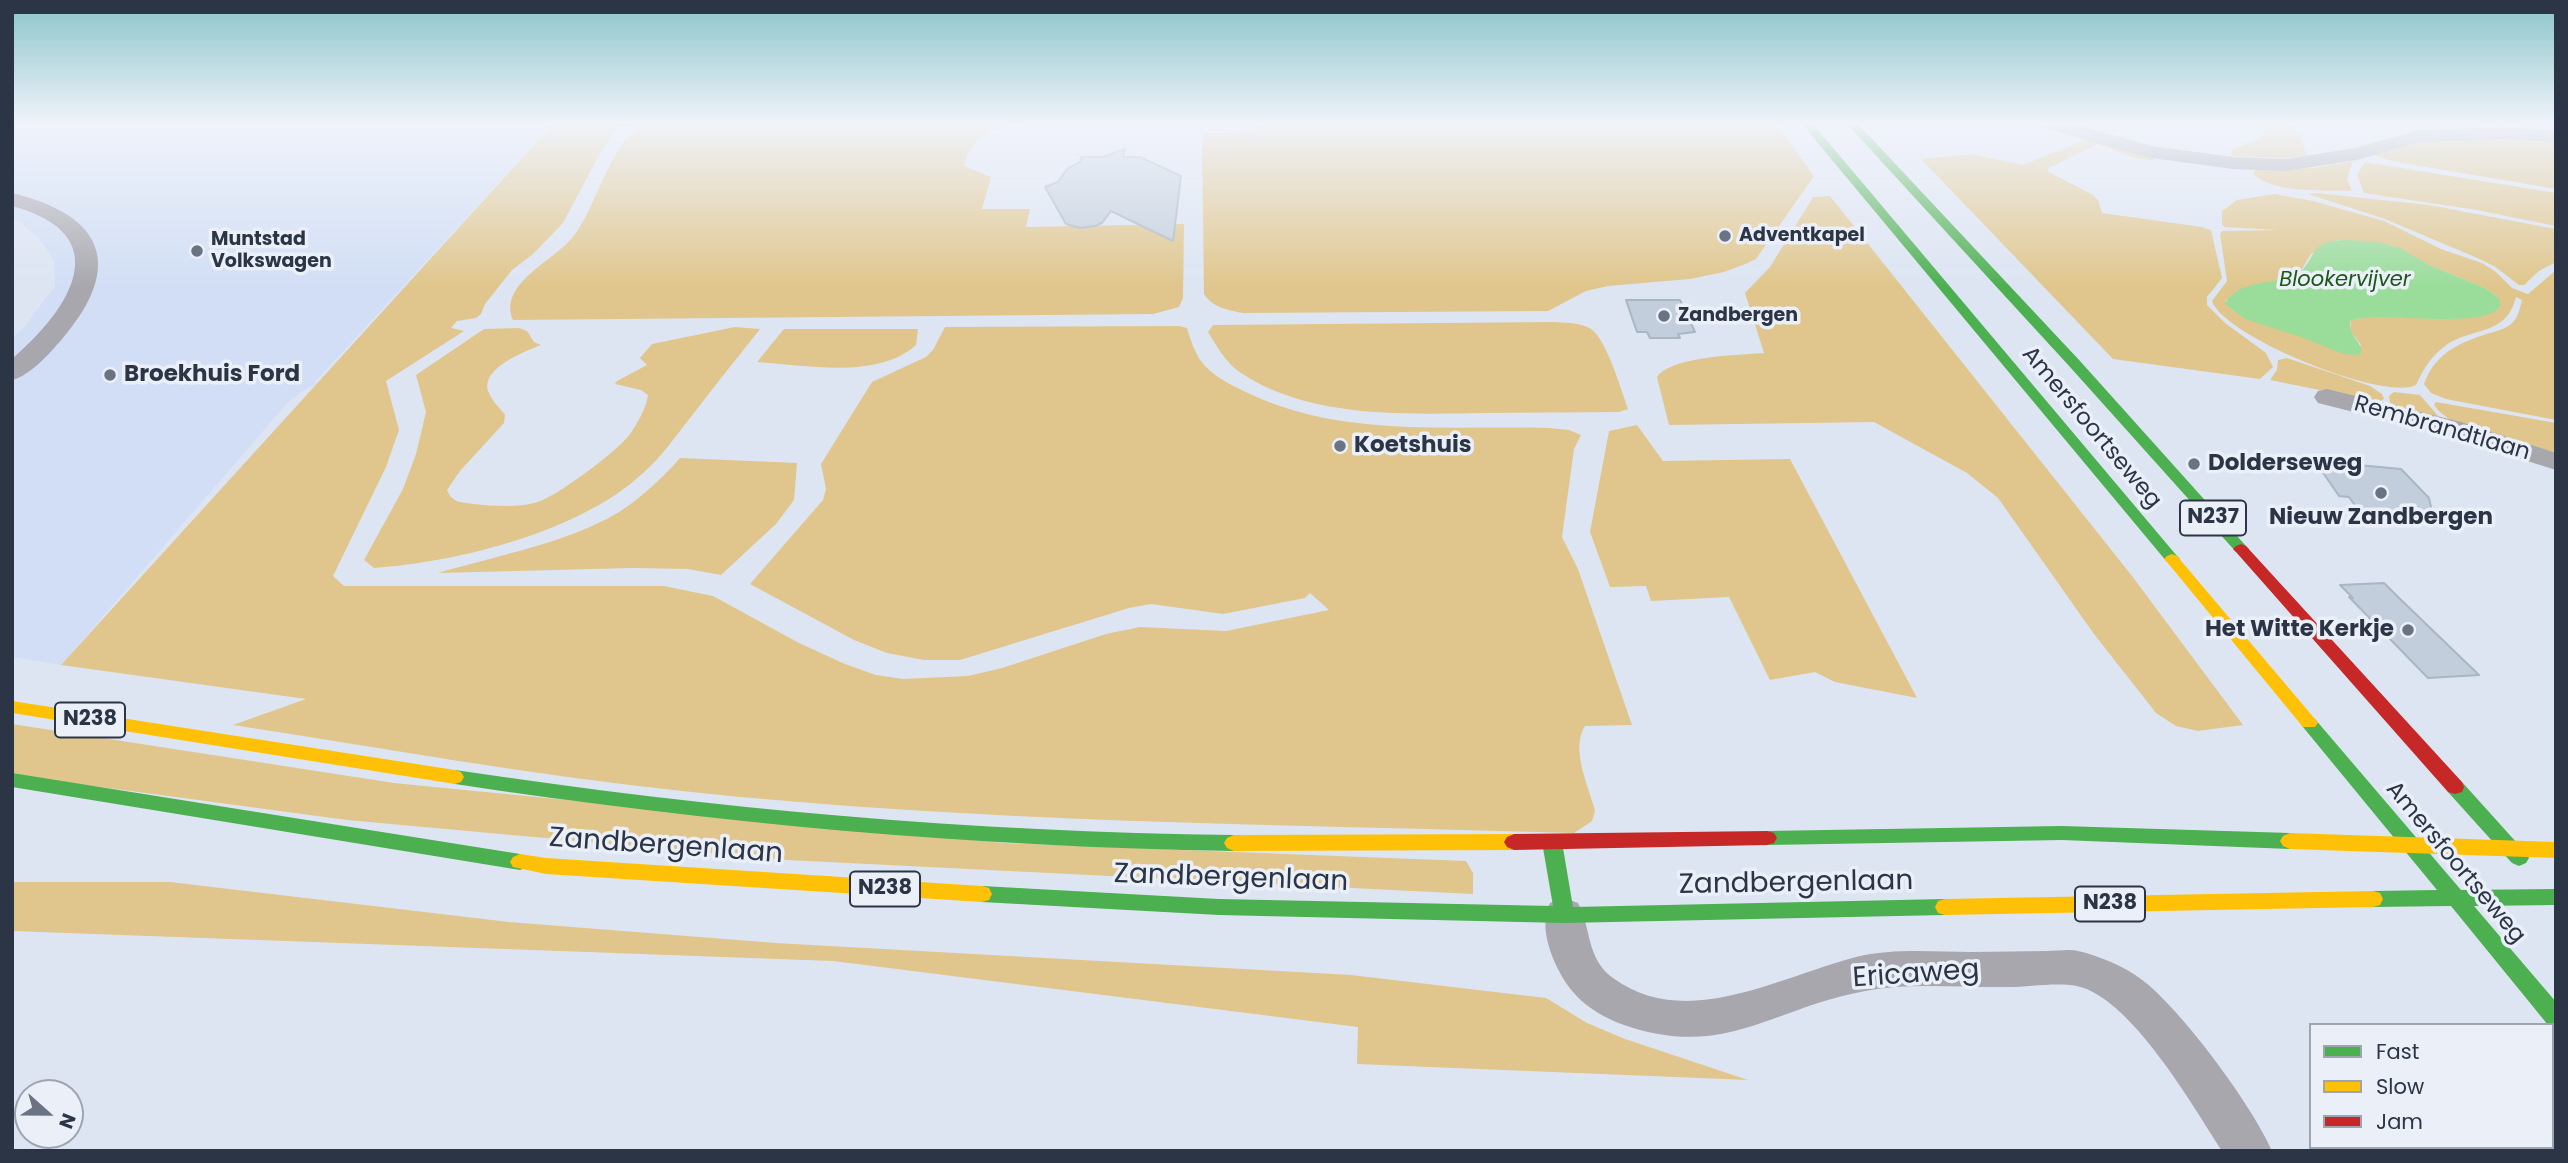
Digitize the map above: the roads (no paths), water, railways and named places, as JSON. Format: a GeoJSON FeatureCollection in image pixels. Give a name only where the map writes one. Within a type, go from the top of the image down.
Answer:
{"type":"FeatureCollection","features":[{"type":"Feature","properties":{"kind":"main road","name":"Amersfoortseweg"},"geometry":{"type":"LineString","coordinates":[[1852,178],[2556,1018]]}},
{"type":"Feature","properties":{"kind":"main road","name":"Amersfoortseweg"},"geometry":{"type":"LineString","coordinates":[[1902,178],[2075,364],[2555,898]]}},
{"type":"Feature","properties":{"kind":"main road","name":"Zandbergenlaan"},"geometry":{"type":"LineString","coordinates":[[12,707],[465,779],[771,820],[1125,843],[1552,842],[2062,833],[2410,844]]}},
{"type":"Feature","properties":{"kind":"main road","name":"Zandbergenlaan"},"geometry":{"type":"LineString","coordinates":[[12,780],[546,866],[893,890],[1219,907],[1564,915],[2455,898]]}},
{"type":"Feature","properties":{"kind":"main road"},"geometry":{"type":"LineString","coordinates":[[1552,842],[1564,915]]}},
{"type":"Feature","properties":{"kind":"main road","name":"N238"},"geometry":{"type":"LineString","coordinates":[[2410,844],[2556,850]]}},
{"type":"Feature","properties":{"kind":"main road","name":"N238"},"geometry":{"type":"LineString","coordinates":[[2455,898],[2555,898]]}},
{"type":"Feature","properties":{"kind":"street"},"geometry":{"type":"LineString","coordinates":[[12,199],[47,210],[78,233],[90,262],[79,301],[72,314],[44,346],[12,372]]}},
{"type":"Feature","properties":{"kind":"street","name":"Rembrandtlaan"},"geometry":{"type":"LineString","coordinates":[[2327,397],[2451,428],[2556,462]]}},
{"type":"Feature","properties":{"kind":"street","name":"Ericaweg"},"geometry":{"type":"LineString","coordinates":[[1564,915],[1568,946],[1584,979],[1608,998],[1646,1015],[1680,1021],[1736,1014],[1860,974],[2076,968],[2108,980],[2146,1010],[2194,1070],[2249,1151]]}},
{"type":"Feature","properties":{"kind":"water","name":"Blookervijver"},"geometry":{"type":"Polygon","coordinates":[[[2348,240],[2377,242],[2400,248],[2429,265],[2485,288],[2500,299],[2500,307],[2490,314],[2454,319],[2386,317],[2351,320],[2350,329],[2362,353],[2356,355],[2343,354],[2245,319],[2225,304],[2230,296],[2247,287],[2299,274],[2320,245],[2348,240]]]}},
{"type":"Feature","properties":{"kind":"place","name":"Adventkapel"},"geometry":{"type":"Point","coordinates":[1725,236]}},
{"type":"Feature","properties":{"kind":"place","name":"Muntstad Volkswagen"},"geometry":{"type":"Point","coordinates":[197,251]}},
{"type":"Feature","properties":{"kind":"place","name":"Zandbergen"},"geometry":{"type":"Point","coordinates":[1664,316]}},
{"type":"Feature","properties":{"kind":"place","name":"Broekhuis Ford"},"geometry":{"type":"Point","coordinates":[110,375]}},
{"type":"Feature","properties":{"kind":"place","name":"Koetshuis"},"geometry":{"type":"Point","coordinates":[1340,446]}},
{"type":"Feature","properties":{"kind":"place","name":"Dolderseweg"},"geometry":{"type":"Point","coordinates":[2194,464]}},
{"type":"Feature","properties":{"kind":"place","name":"Nieuw Zandbergen"},"geometry":{"type":"Point","coordinates":[2381,493]}},
{"type":"Feature","properties":{"kind":"place","name":"Het Witte Kerkje"},"geometry":{"type":"Point","coordinates":[2408,630]}}]}
